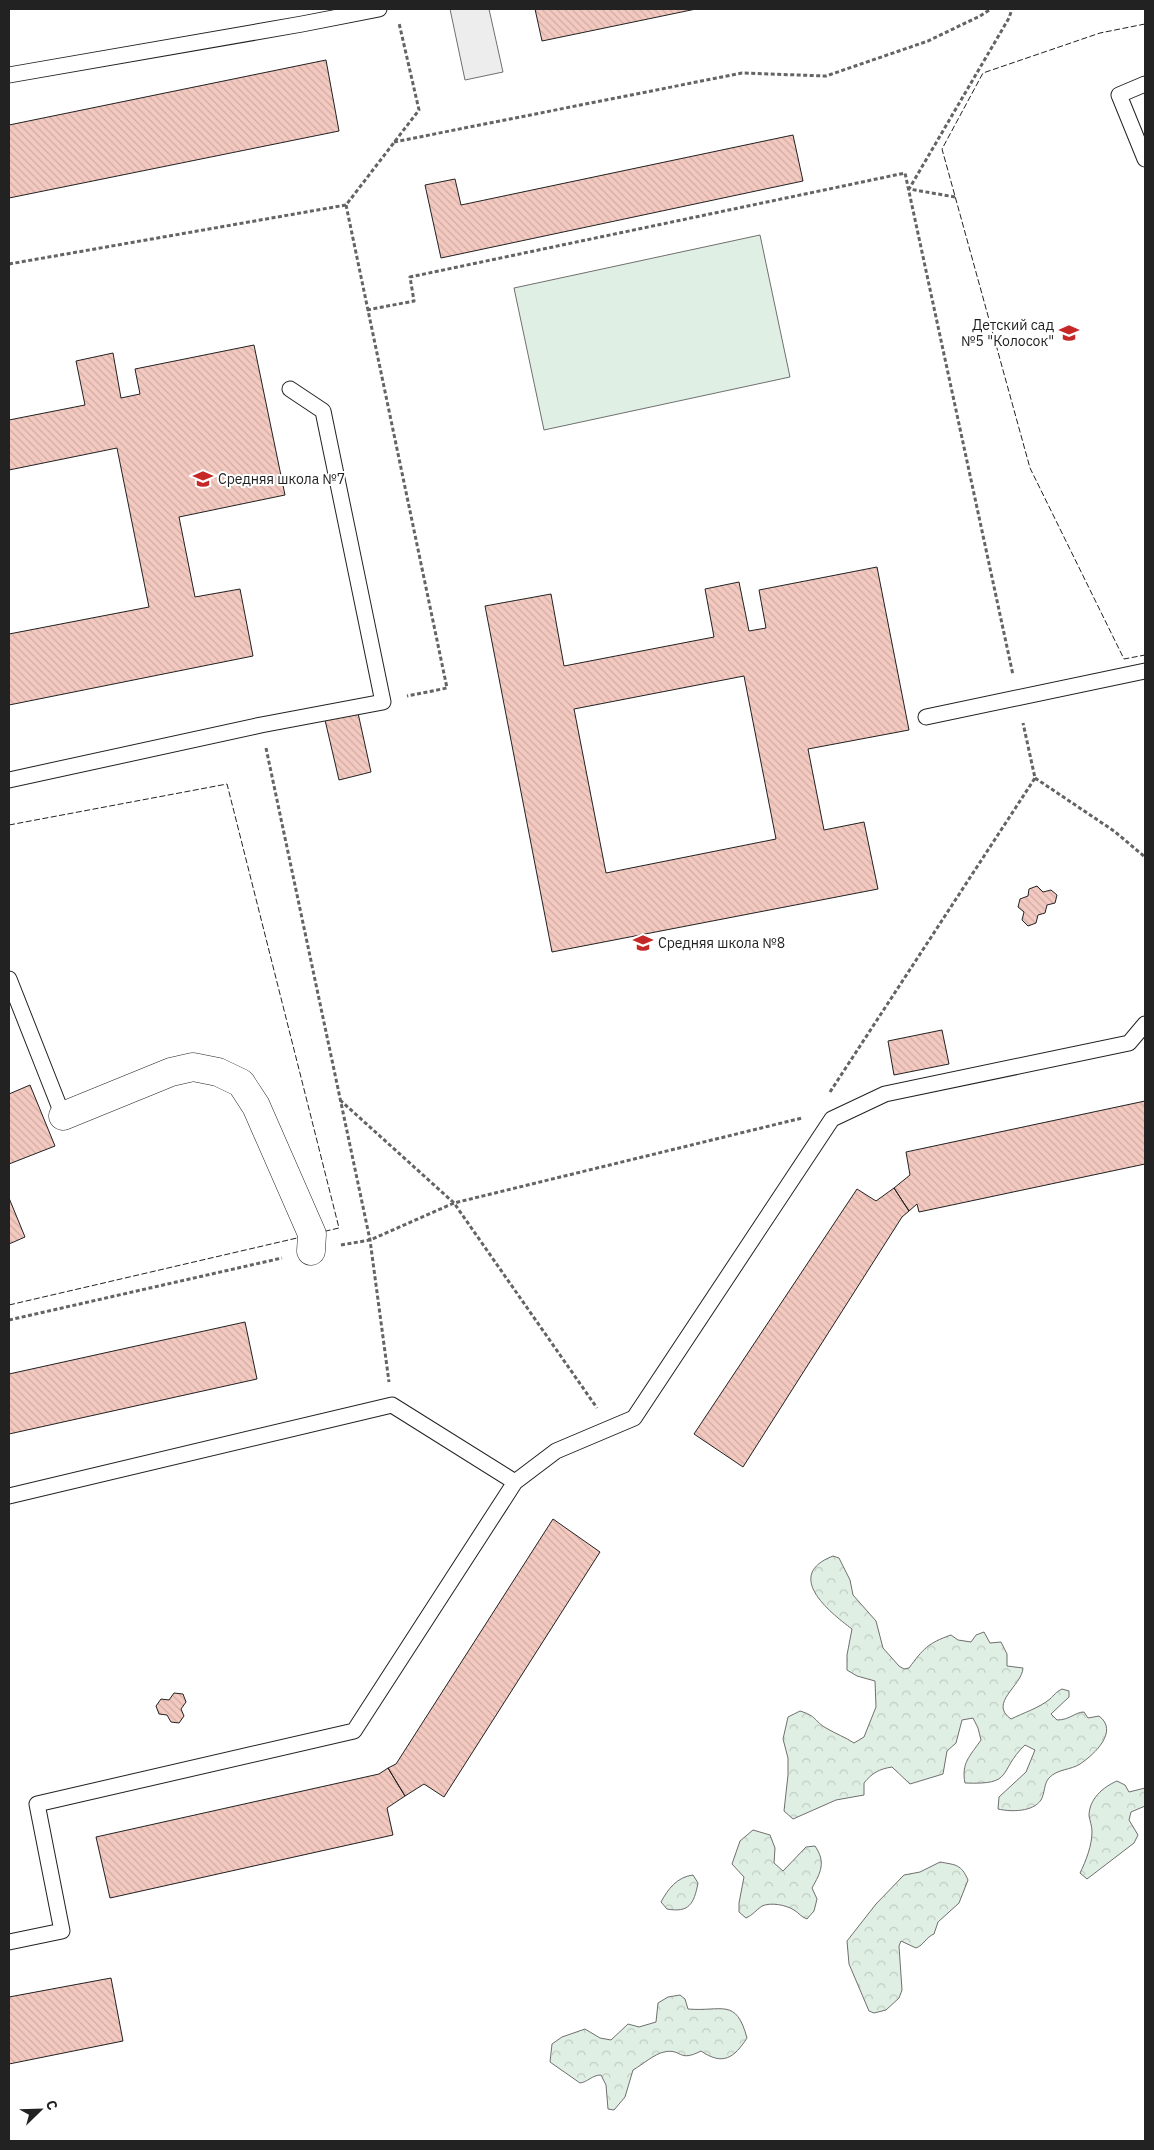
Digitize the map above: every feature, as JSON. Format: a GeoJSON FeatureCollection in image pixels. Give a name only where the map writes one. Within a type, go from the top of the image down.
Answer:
{"type":"FeatureCollection","features":[{"type":"Feature","properties":{"kind":"street"},"geometry":{"type":"LineString","coordinates":[[62,1116],[171,1072],[193,1067],[218,1072],[241,1084],[256,1106],[312,1234],[311,1251]]}},
{"type":"Feature","properties":{"kind":"lane"},"geometry":{"type":"LineString","coordinates":[[9,75],[379,9]]}},
{"type":"Feature","properties":{"kind":"lane"},"geometry":{"type":"LineString","coordinates":[[1145,84],[1119,95],[1145,159]]}},
{"type":"Feature","properties":{"kind":"lane"},"geometry":{"type":"LineString","coordinates":[[9,780],[383,702],[323,412],[290,389]]}},
{"type":"Feature","properties":{"kind":"lane"},"geometry":{"type":"LineString","coordinates":[[926,718],[1145,671]]}},
{"type":"Feature","properties":{"kind":"lane"},"geometry":{"type":"LineString","coordinates":[[9,979],[62,1116]]}},
{"type":"Feature","properties":{"kind":"lane"},"geometry":{"type":"LineString","coordinates":[[9,1942],[62,1931],[37,1804],[354,1731],[515,1482],[556,1451],[634,1418],[832,1119],[885,1094],[1129,1044],[1145,1024]]}},
{"type":"Feature","properties":{"kind":"lane"},"geometry":{"type":"LineString","coordinates":[[9,1496],[392,1405],[515,1482]]}},
{"type":"Feature","properties":{"kind":"path"},"geometry":{"type":"LineString","coordinates":[[394,142],[742,73],[826,76],[928,41],[991,9]]}},
{"type":"Feature","properties":{"kind":"path"},"geometry":{"type":"LineString","coordinates":[[909,189],[1009,18],[1012,9]]}},
{"type":"Feature","properties":{"kind":"path"},"geometry":{"type":"LineString","coordinates":[[9,264],[346,204],[419,110],[398,18]]}},
{"type":"Feature","properties":{"kind":"path"},"geometry":{"type":"LineString","coordinates":[[367,310],[414,301],[410,277],[905,173],[1035,778],[1114,832],[1145,857]]}},
{"type":"Feature","properties":{"kind":"path"},"geometry":{"type":"LineString","coordinates":[[909,189],[955,197]]}},
{"type":"Feature","properties":{"kind":"path"},"geometry":{"type":"LineString","coordinates":[[346,204],[447,688],[383,702]]}},
{"type":"Feature","properties":{"kind":"path"},"geometry":{"type":"LineString","coordinates":[[261,726],[370,1240],[392,1405]]}},
{"type":"Feature","properties":{"kind":"path"},"geometry":{"type":"LineString","coordinates":[[826,1098],[1035,778]]}},
{"type":"Feature","properties":{"kind":"path"},"geometry":{"type":"LineString","coordinates":[[340,1099],[454,1203],[610,1427]]}},
{"type":"Feature","properties":{"kind":"path"},"geometry":{"type":"LineString","coordinates":[[9,1320],[311,1251],[370,1240],[454,1203],[806,1117]]}},
{"type":"Feature","properties":{"kind":"green space"},"geometry":{"type":"Polygon","coordinates":[[[760,235],[790,377],[544,430],[514,288],[760,235]]]}},
{"type":"Feature","properties":{"kind":"green space"},"geometry":{"type":"Polygon","coordinates":[[[833,1556],[839,1558],[850,1580],[853,1595],[876,1621],[883,1648],[899,1666],[904,1669],[909,1668],[927,1647],[943,1638],[951,1635],[958,1640],[971,1642],[976,1635],[984,1632],[990,1643],[1001,1642],[1007,1654],[1007,1666],[1023,1668],[1021,1675],[1004,1701],[1005,1713],[1011,1719],[1041,1705],[1062,1689],[1069,1691],[1069,1697],[1051,1714],[1057,1720],[1084,1712],[1088,1718],[1099,1716],[1105,1722],[1107,1728],[1103,1742],[1080,1764],[1052,1775],[1046,1783],[1041,1800],[1033,1807],[1015,1811],[1003,1810],[998,1809],[999,1797],[1026,1772],[1035,1750],[1025,1745],[1016,1754],[999,1779],[992,1782],[965,1783],[965,1765],[981,1740],[973,1718],[962,1720],[956,1743],[947,1751],[943,1774],[910,1784],[892,1767],[883,1769],[873,1774],[864,1783],[864,1795],[836,1800],[793,1819],[784,1811],[788,1758],[783,1739],[788,1717],[800,1711],[806,1713],[826,1728],[854,1743],[864,1737],[876,1707],[875,1681],[857,1676],[847,1670],[847,1655],[852,1629],[823,1603],[815,1593],[811,1583],[812,1573],[819,1564],[833,1556]]]}},
{"type":"Feature","properties":{"kind":"green space"},"geometry":{"type":"Polygon","coordinates":[[[1117,1781],[1125,1785],[1129,1792],[1145,1788],[1145,1806],[1131,1812],[1129,1820],[1138,1835],[1134,1843],[1087,1879],[1080,1873],[1091,1842],[1092,1830],[1089,1816],[1091,1804],[1098,1794],[1117,1781]]]}},
{"type":"Feature","properties":{"kind":"green space"},"geometry":{"type":"Polygon","coordinates":[[[753,1830],[770,1835],[775,1848],[774,1863],[783,1871],[806,1847],[815,1846],[820,1857],[821,1867],[812,1888],[817,1899],[814,1911],[807,1919],[783,1905],[770,1904],[762,1906],[746,1918],[739,1912],[744,1877],[732,1864],[740,1841],[753,1830]]]}},
{"type":"Feature","properties":{"kind":"green space"},"geometry":{"type":"Polygon","coordinates":[[[940,1862],[957,1866],[963,1871],[968,1880],[959,1903],[938,1922],[934,1934],[919,1947],[916,1948],[901,1941],[899,1946],[902,1990],[899,1998],[886,2010],[874,2013],[869,2011],[849,1964],[847,1941],[876,1904],[904,1875],[920,1872],[940,1862]]]}},
{"type":"Feature","properties":{"kind":"green space"},"geometry":{"type":"Polygon","coordinates":[[[693,1875],[698,1883],[692,1902],[681,1910],[667,1909],[661,1902],[670,1888],[682,1878],[693,1875]]]}},
{"type":"Feature","properties":{"kind":"green space"},"geometry":{"type":"Polygon","coordinates":[[[680,1995],[685,1999],[688,2009],[726,2009],[738,2017],[747,2038],[733,2055],[722,2059],[709,2056],[701,2051],[684,2056],[670,2051],[656,2055],[633,2070],[625,2097],[614,2110],[608,2109],[606,2085],[601,2075],[580,2083],[550,2062],[552,2044],[562,2037],[585,2029],[600,2038],[611,2040],[628,2024],[639,2027],[656,2022],[658,2003],[668,1997],[680,1995]]]}},
{"type":"Feature","properties":{"kind":"shaded area"},"geometry":{"type":"Polygon","coordinates":[[[450,9],[489,9],[503,72],[465,80],[450,9]]]}},
{"type":"Feature","properties":{"kind":"building"},"geometry":{"type":"Polygon","coordinates":[[[535,9],[696,9],[542,41],[535,9]]]}},
{"type":"Feature","properties":{"kind":"building"},"geometry":{"type":"Polygon","coordinates":[[[326,60],[339,131],[9,198],[9,125],[326,60]]]}},
{"type":"Feature","properties":{"kind":"building"},"geometry":{"type":"Polygon","coordinates":[[[793,135],[803,181],[441,258],[425,185],[455,179],[461,205],[793,135]]]}},
{"type":"Feature","properties":{"kind":"building"},"geometry":{"type":"Polygon","coordinates":[[[254,345],[285,495],[179,517],[195,597],[240,589],[253,656],[9,705],[9,634],[149,607],[117,448],[9,470],[9,420],[85,405],[76,361],[113,353],[121,398],[140,394],[135,369],[254,345]]]}},
{"type":"Feature","properties":{"kind":"building"},"geometry":{"type":"Polygon","coordinates":[[[877,567],[909,730],[808,749],[824,830],[864,822],[878,889],[552,952],[485,606],[551,594],[564,666],[714,637],[705,589],[739,582],[749,631],[766,628],[759,590],[877,567]],[[744,676],[574,709],[606,873],[776,839],[744,676]]]}},
{"type":"Feature","properties":{"kind":"building"},"geometry":{"type":"Polygon","coordinates":[[[358,713],[371,772],[339,780],[325,720],[358,713]]]}},
{"type":"Feature","properties":{"kind":"building"},"geometry":{"type":"Polygon","coordinates":[[[1037,886],[1043,892],[1051,890],[1057,895],[1055,903],[1047,905],[1045,913],[1038,915],[1036,923],[1028,926],[1022,920],[1024,912],[1018,907],[1020,899],[1028,896],[1029,889],[1037,886]]]}},
{"type":"Feature","properties":{"kind":"building"},"geometry":{"type":"Polygon","coordinates":[[[942,1030],[949,1064],[894,1075],[888,1041],[942,1030]]]}},
{"type":"Feature","properties":{"kind":"building"},"geometry":{"type":"Polygon","coordinates":[[[30,1085],[55,1146],[9,1164],[9,1094],[30,1085]]]}},
{"type":"Feature","properties":{"kind":"building"},"geometry":{"type":"Polygon","coordinates":[[[1145,1101],[1145,1164],[919,1212],[917,1204],[909,1211],[894,1188],[910,1175],[906,1152],[1145,1101]]]}},
{"type":"Feature","properties":{"kind":"building"},"geometry":{"type":"Polygon","coordinates":[[[894,1188],[909,1211],[902,1217],[743,1467],[694,1434],[857,1189],[876,1201],[894,1188]]]}},
{"type":"Feature","properties":{"kind":"building"},"geometry":{"type":"Polygon","coordinates":[[[9,1198],[25,1237],[9,1244],[9,1198]]]}},
{"type":"Feature","properties":{"kind":"building"},"geometry":{"type":"Polygon","coordinates":[[[245,1322],[257,1379],[9,1434],[9,1374],[245,1322]]]}},
{"type":"Feature","properties":{"kind":"building"},"geometry":{"type":"Polygon","coordinates":[[[553,1519],[600,1552],[444,1797],[424,1784],[405,1796],[388,1768],[396,1764],[553,1519]]]}},
{"type":"Feature","properties":{"kind":"building"},"geometry":{"type":"Polygon","coordinates":[[[174,1693],[183,1694],[186,1702],[181,1709],[184,1716],[179,1723],[171,1722],[167,1715],[159,1714],[156,1706],[161,1699],[169,1700],[174,1693]]]}},
{"type":"Feature","properties":{"kind":"building"},"geometry":{"type":"Polygon","coordinates":[[[388,1768],[405,1796],[387,1808],[393,1835],[110,1898],[96,1837],[379,1774],[388,1768]]]}},
{"type":"Feature","properties":{"kind":"building"},"geometry":{"type":"Polygon","coordinates":[[[111,1978],[123,2041],[9,2064],[9,1997],[111,1978]]]}},
{"type":"Feature","properties":{"kind":"fence"},"geometry":{"type":"LineString","coordinates":[[1145,24],[1100,33],[983,73],[942,149],[1030,468],[1124,659],[1145,655]]}},
{"type":"Feature","properties":{"kind":"fence"},"geometry":{"type":"LineString","coordinates":[[9,825],[227,784],[339,1228],[326,1231]]}},
{"type":"Feature","properties":{"kind":"fence"},"geometry":{"type":"LineString","coordinates":[[9,1305],[297,1238]]}},
{"type":"Feature","properties":{"kind":"place","name":"Детский сад №5 \"Колосок\""},"geometry":{"type":"Point","coordinates":[1069,333]}},
{"type":"Feature","properties":{"kind":"place","name":"Средняя школа №7"},"geometry":{"type":"Point","coordinates":[203,479]}},
{"type":"Feature","properties":{"kind":"place","name":"Средняя школа №8"},"geometry":{"type":"Point","coordinates":[643,943]}}]}
